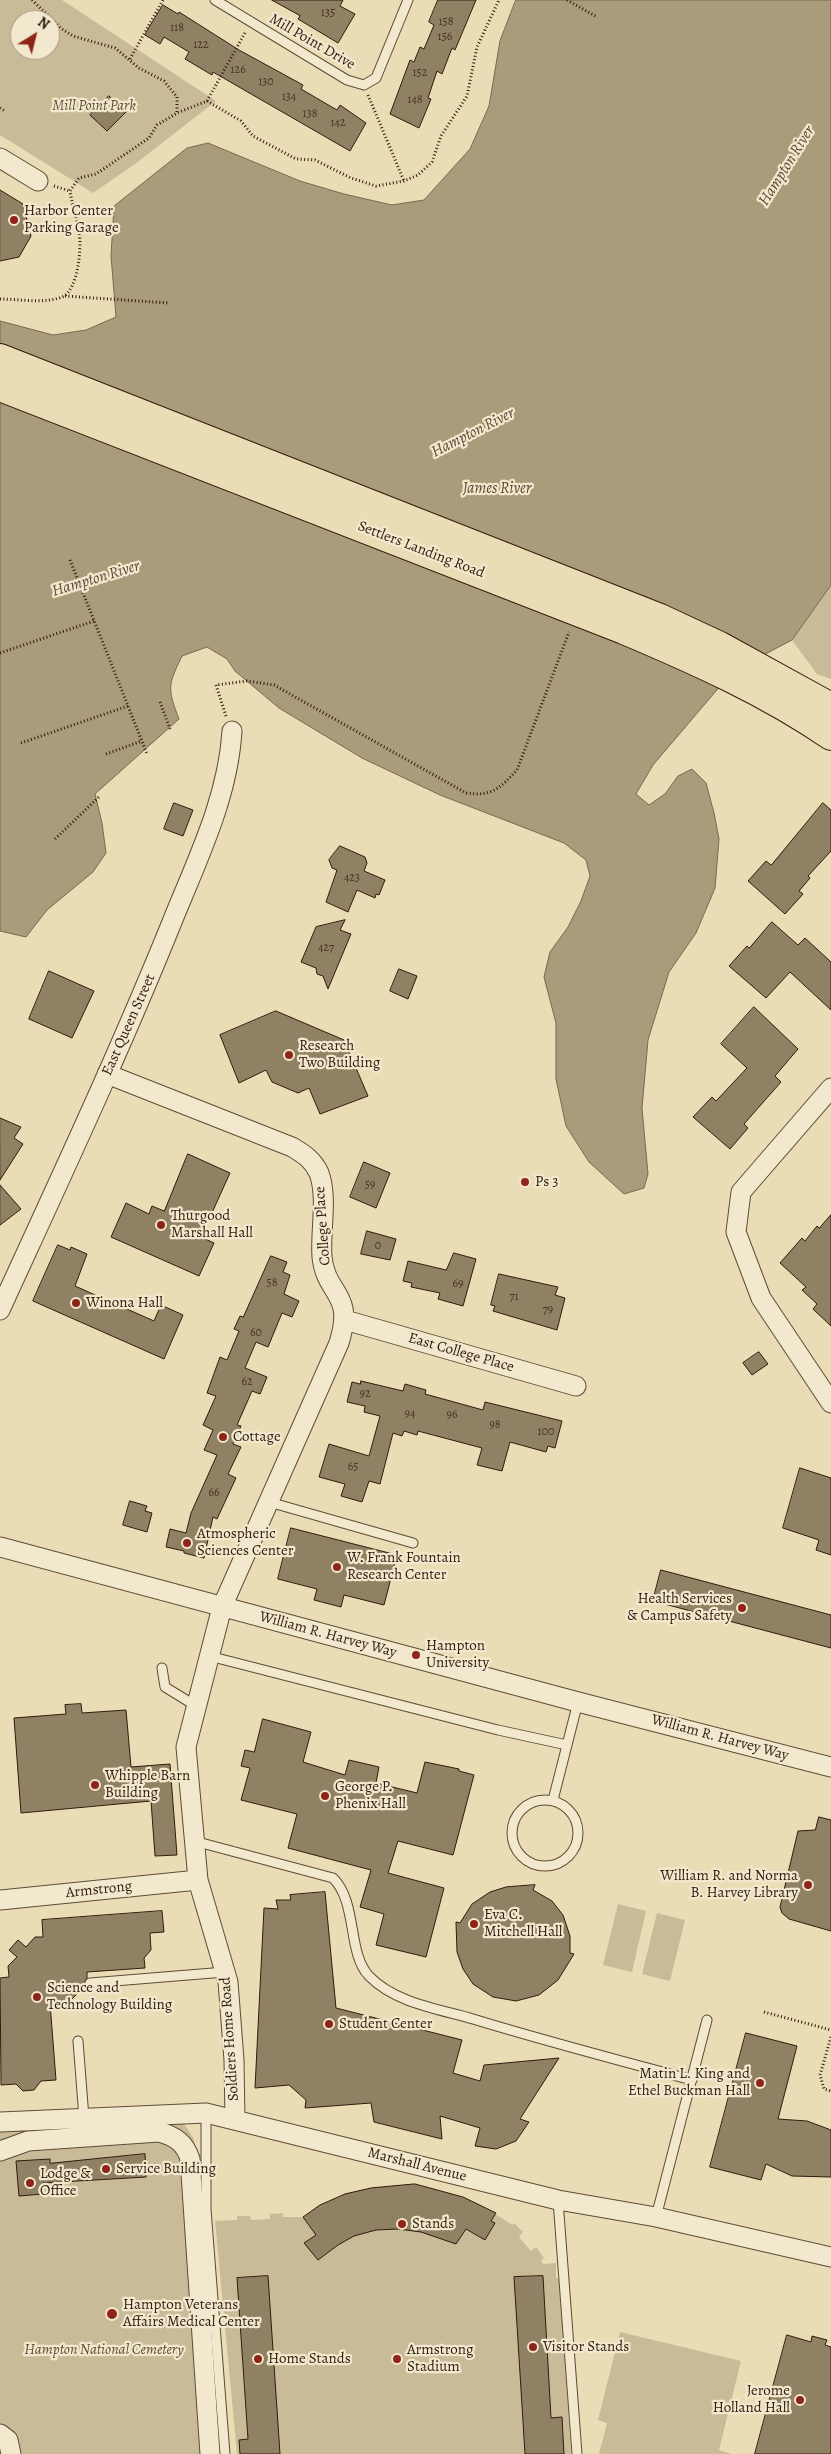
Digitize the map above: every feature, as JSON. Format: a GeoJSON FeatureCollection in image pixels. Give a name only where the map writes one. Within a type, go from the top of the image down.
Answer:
{"type":"FeatureCollection","features":[{"type":"Feature","properties":{"kind":"main road","name":"Settlers Landing Road"},"geometry":{"type":"LineString","coordinates":[[0,358],[660,618],[720,646],[812,705],[831,736]]}},
{"type":"Feature","properties":{"kind":"main road","name":"Settlers Landing Road"},"geometry":{"type":"LineString","coordinates":[[0,387],[812,705]]}},
{"type":"Feature","properties":{"kind":"street"},"geometry":{"type":"LineString","coordinates":[[0,159],[38,181]]}},
{"type":"Feature","properties":{"kind":"street","name":"East Queen Street"},"geometry":{"type":"LineString","coordinates":[[0,1310],[154,967],[212,823],[228,768],[232,731]]}},
{"type":"Feature","properties":{"kind":"street","name":"College Place"},"geometry":{"type":"LineString","coordinates":[[107,1074],[292,1147],[314,1163],[320,1175],[324,1265],[343,1302],[345,1320],[339,1343],[222,1607]]}},
{"type":"Feature","properties":{"kind":"street"},"geometry":{"type":"LineString","coordinates":[[831,1088],[740,1192],[736,1232],[761,1298],[831,1403]]}},
{"type":"Feature","properties":{"kind":"street","name":"East College Place"},"geometry":{"type":"LineString","coordinates":[[345,1320],[576,1386]]}},
{"type":"Feature","properties":{"kind":"street","name":"William R. Harvey Way"},"geometry":{"type":"LineString","coordinates":[[0,1547],[578,1702],[831,1767]]}},
{"type":"Feature","properties":{"kind":"street","name":"Soldiers Home Road"},"geometry":{"type":"LineString","coordinates":[[222,1607],[186,1747],[198,1880],[228,1982],[234,2060],[235,2120]]}},
{"type":"Feature","properties":{"kind":"street","name":"Armstrong"},"geometry":{"type":"LineString","coordinates":[[0,1900],[198,1880]]}},
{"type":"Feature","properties":{"kind":"street","name":"Marshall Avenue"},"geometry":{"type":"LineString","coordinates":[[0,2122],[206,2113],[558,2200],[656,2217],[831,2258]]}},
{"type":"Feature","properties":{"kind":"street"},"geometry":{"type":"LineString","coordinates":[[0,2151],[28,2141],[159,2132],[170,2135],[187,2148],[190,2160],[210,2454]]}},
{"type":"Feature","properties":{"kind":"street"},"geometry":{"type":"LineString","coordinates":[[0,2434],[8,2440],[12,2454]]}},
{"type":"Feature","properties":{"kind":"lane","name":"Mill Point Drive"},"geometry":{"type":"LineString","coordinates":[[215,0],[347,80],[364,85],[376,78],[408,0]]}},
{"type":"Feature","properties":{"kind":"lane"},"geometry":{"type":"LineString","coordinates":[[268,1502],[413,1543]]}},
{"type":"Feature","properties":{"kind":"lane"},"geometry":{"type":"LineString","coordinates":[[209,1656],[498,1730],[566,1745]]}},
{"type":"Feature","properties":{"kind":"lane"},"geometry":{"type":"LineString","coordinates":[[162,1668],[165,1687],[196,1706]]}},
{"type":"Feature","properties":{"kind":"lane"},"geometry":{"type":"LineString","coordinates":[[553,1800],[578,1702]]}},
{"type":"Feature","properties":{"kind":"lane"},"geometry":{"type":"LineString","coordinates":[[538,1800],[553,1800],[571,1811],[579,1830],[578,1840],[574,1850],[560,1863],[551,1866],[533,1864],[524,1860],[513,1844],[513,1824],[524,1807],[538,1800]]}},
{"type":"Feature","properties":{"kind":"lane"},"geometry":{"type":"LineString","coordinates":[[194,1840],[333,1878],[341,1886],[345,1896],[360,1960],[368,1975],[399,1996],[510,2030],[692,2080]]}},
{"type":"Feature","properties":{"kind":"lane"},"geometry":{"type":"LineString","coordinates":[[90,1983],[225,1972]]}},
{"type":"Feature","properties":{"kind":"lane"},"geometry":{"type":"LineString","coordinates":[[656,2217],[707,2020]]}},
{"type":"Feature","properties":{"kind":"lane"},"geometry":{"type":"LineString","coordinates":[[78,2041],[84,2118]]}},
{"type":"Feature","properties":{"kind":"lane"},"geometry":{"type":"LineString","coordinates":[[206,2113],[206,2209],[226,2454]]}},
{"type":"Feature","properties":{"kind":"lane"},"geometry":{"type":"LineString","coordinates":[[558,2200],[577,2454]]}},
{"type":"Feature","properties":{"kind":"path"},"geometry":{"type":"LineString","coordinates":[[32,0],[68,33],[115,48],[140,68],[164,81],[177,97],[177,113]]}},
{"type":"Feature","properties":{"kind":"path"},"geometry":{"type":"LineString","coordinates":[[130,59],[162,0]]}},
{"type":"Feature","properties":{"kind":"path"},"geometry":{"type":"LineString","coordinates":[[207,101],[241,121],[253,136],[296,159],[314,160],[351,178],[376,186],[404,181],[418,175],[432,162],[441,136],[468,96],[477,47],[499,0]]}},
{"type":"Feature","properties":{"kind":"path"},"geometry":{"type":"LineString","coordinates":[[567,0],[597,17]]}},
{"type":"Feature","properties":{"kind":"path"},"geometry":{"type":"LineString","coordinates":[[0,299],[52,300],[64,296],[72,290],[80,234],[70,191],[78,178],[96,174],[149,138],[157,125],[177,113],[207,101],[251,22]]}},
{"type":"Feature","properties":{"kind":"path"},"geometry":{"type":"LineString","coordinates":[[364,85],[404,181]]}},
{"type":"Feature","properties":{"kind":"path"},"geometry":{"type":"LineString","coordinates":[[0,108],[5,112]]}},
{"type":"Feature","properties":{"kind":"path"},"geometry":{"type":"LineString","coordinates":[[64,296],[169,303]]}},
{"type":"Feature","properties":{"kind":"path"},"geometry":{"type":"LineString","coordinates":[[70,560],[147,754]]}},
{"type":"Feature","properties":{"kind":"path"},"geometry":{"type":"LineString","coordinates":[[0,653],[94,621]]}},
{"type":"Feature","properties":{"kind":"path"},"geometry":{"type":"LineString","coordinates":[[232,731],[221,705],[216,684],[247,681],[274,685],[466,792],[478,794],[501,788],[517,770],[571,627]]}},
{"type":"Feature","properties":{"kind":"path"},"geometry":{"type":"LineString","coordinates":[[160,702],[170,729]]}},
{"type":"Feature","properties":{"kind":"path"},"geometry":{"type":"LineString","coordinates":[[21,743],[128,706]]}},
{"type":"Feature","properties":{"kind":"path"},"geometry":{"type":"LineString","coordinates":[[106,754],[142,741]]}},
{"type":"Feature","properties":{"kind":"path"},"geometry":{"type":"LineString","coordinates":[[55,839],[100,796]]}},
{"type":"Feature","properties":{"kind":"path"},"geometry":{"type":"LineString","coordinates":[[764,2012],[831,2030]]}},
{"type":"Feature","properties":{"kind":"path"},"geometry":{"type":"LineString","coordinates":[[831,2037],[820,2075],[824,2089],[831,2091]]}},
{"type":"Feature","properties":{"kind":"green space","name":"Mill Point Park"},"geometry":{"type":"Polygon","coordinates":[[[0,0],[62,0],[216,101],[135,164],[93,193],[0,135],[0,0]]]}},
{"type":"Feature","properties":{"kind":"green space"},"geometry":{"type":"Polygon","coordinates":[[[831,585],[831,679],[817,674],[792,640],[831,585]]]}},
{"type":"Feature","properties":{"kind":"green space"},"geometry":{"type":"Polygon","coordinates":[[[618,1904],[646,1911],[632,1972],[603,1965],[618,1904]]]}},
{"type":"Feature","properties":{"kind":"green space"},"geometry":{"type":"Polygon","coordinates":[[[657,1913],[685,1920],[670,1981],[642,1974],[657,1913]]]}},
{"type":"Feature","properties":{"kind":"green space","name":"Hampton National Cemetery"},"geometry":{"type":"Polygon","coordinates":[[[181,2119],[194,2139],[214,2454],[0,2454],[0,2130],[181,2119]]]}},
{"type":"Feature","properties":{"kind":"green space","name":"Armstrong Stadium"},"geometry":{"type":"Polygon","coordinates":[[[415,2184],[465,2199],[489,2210],[512,2225],[514,2223],[523,2232],[519,2237],[531,2251],[536,2247],[544,2258],[541,2260],[543,2264],[556,2263],[556,2278],[560,2279],[571,2454],[237,2454],[215,2221],[237,2220],[237,2216],[250,2216],[251,2220],[270,2219],[270,2214],[283,2213],[283,2217],[303,2217],[320,2205],[345,2194],[371,2188],[415,2184]]]}},
{"type":"Feature","properties":{"kind":"green space"},"geometry":{"type":"Polygon","coordinates":[[[620,2332],[741,2361],[719,2450],[732,2454],[599,2454],[607,2423],[598,2420],[620,2332]]]}},
{"type":"Feature","properties":{"kind":"water","name":"James River"},"geometry":{"type":"Polygon","coordinates":[[[516,0],[831,0],[831,585],[792,640],[733,671],[653,765],[636,794],[649,805],[665,794],[678,776],[692,769],[706,783],[719,839],[715,888],[696,933],[669,972],[648,1040],[642,1108],[648,1174],[644,1188],[624,1194],[589,1162],[566,1126],[556,1079],[556,1023],[544,977],[550,952],[568,927],[581,901],[590,876],[586,860],[564,843],[440,795],[362,758],[279,708],[235,671],[227,659],[207,647],[182,656],[174,674],[171,693],[179,719],[95,794],[102,823],[106,853],[93,872],[47,910],[26,937],[0,931],[0,321],[53,335],[86,330],[116,317],[111,256],[114,206],[187,148],[208,143],[300,181],[392,205],[424,200],[470,149],[489,106],[500,41],[516,0]]]}},
{"type":"Feature","properties":{"kind":"building"},"geometry":{"type":"Polygon","coordinates":[[[272,0],[343,0],[340,6],[355,14],[338,43],[298,19],[300,16],[272,0]]]}},
{"type":"Feature","properties":{"kind":"building"},"geometry":{"type":"Polygon","coordinates":[[[438,0],[476,0],[455,50],[452,48],[442,74],[437,71],[428,98],[431,99],[419,128],[390,114],[410,60],[414,62],[420,47],[424,49],[434,25],[429,22],[438,0]]]}},
{"type":"Feature","properties":{"kind":"building"},"geometry":{"type":"Polygon","coordinates":[[[163,5],[178,14],[179,12],[239,50],[303,85],[301,89],[337,110],[340,105],[366,123],[350,151],[213,72],[212,75],[185,59],[189,52],[164,37],[160,44],[145,35],[163,5]]]}},
{"type":"Feature","properties":{"kind":"building","name":"Mill Point Park"},"geometry":{"type":"Polygon","coordinates":[[[109,96],[126,112],[107,131],[90,115],[109,96]]]}},
{"type":"Feature","properties":{"kind":"building","name":"Harbor Center Parking Garage"},"geometry":{"type":"Polygon","coordinates":[[[0,190],[23,204],[31,236],[19,257],[0,261],[0,190]]]}},
{"type":"Feature","properties":{"kind":"building"},"geometry":{"type":"Polygon","coordinates":[[[174,803],[193,810],[183,836],[164,829],[174,803]]]}},
{"type":"Feature","properties":{"kind":"building"},"geometry":{"type":"Polygon","coordinates":[[[823,803],[831,810],[831,851],[808,876],[810,878],[799,891],[803,894],[785,914],[748,881],[766,861],[771,865],[823,803]]]}},
{"type":"Feature","properties":{"kind":"building"},"geometry":{"type":"Polygon","coordinates":[[[340,846],[365,857],[367,863],[364,871],[385,880],[379,895],[376,894],[375,898],[357,890],[348,912],[326,902],[337,870],[332,868],[329,860],[340,846]]]}},
{"type":"Feature","properties":{"kind":"building"},"geometry":{"type":"Polygon","coordinates":[[[345,920],[340,930],[351,934],[328,989],[323,976],[317,974],[316,968],[301,962],[316,927],[345,920]]]}},
{"type":"Feature","properties":{"kind":"building"},"geometry":{"type":"Polygon","coordinates":[[[772,922],[798,945],[805,938],[831,962],[831,1010],[790,972],[766,998],[729,966],[747,946],[749,948],[772,922]]]}},
{"type":"Feature","properties":{"kind":"building"},"geometry":{"type":"Polygon","coordinates":[[[399,969],[417,976],[408,999],[390,991],[399,969]]]}},
{"type":"Feature","properties":{"kind":"building"},"geometry":{"type":"Polygon","coordinates":[[[49,971],[94,991],[72,1038],[29,1019],[49,971]]]}},
{"type":"Feature","properties":{"kind":"building"},"geometry":{"type":"Polygon","coordinates":[[[754,1007],[798,1049],[775,1076],[781,1082],[744,1124],[748,1128],[730,1149],[693,1117],[712,1097],[716,1101],[747,1068],[721,1044],[754,1007]]]}},
{"type":"Feature","properties":{"kind":"building","name":"Research Two Building"},"geometry":{"type":"Polygon","coordinates":[[[276,1011],[344,1040],[368,1096],[320,1114],[309,1088],[298,1093],[272,1082],[266,1070],[239,1083],[220,1035],[276,1011]]]}},
{"type":"Feature","properties":{"kind":"building"},"geometry":{"type":"Polygon","coordinates":[[[0,1118],[21,1127],[14,1138],[23,1144],[0,1180],[0,1118]]]}},
{"type":"Feature","properties":{"kind":"building","name":"Thurgood Marshall Hall"},"geometry":{"type":"Polygon","coordinates":[[[188,1154],[230,1173],[201,1237],[214,1243],[199,1276],[111,1237],[126,1203],[149,1214],[152,1206],[164,1211],[188,1154]]]}},
{"type":"Feature","properties":{"kind":"building"},"geometry":{"type":"Polygon","coordinates":[[[364,1162],[390,1173],[376,1208],[350,1197],[364,1162]]]}},
{"type":"Feature","properties":{"kind":"building"},"geometry":{"type":"Polygon","coordinates":[[[0,1185],[21,1209],[0,1225],[0,1185]]]}},
{"type":"Feature","properties":{"kind":"building"},"geometry":{"type":"Polygon","coordinates":[[[831,1215],[831,1326],[813,1309],[817,1304],[802,1290],[806,1287],[780,1263],[802,1238],[805,1241],[817,1226],[819,1228],[831,1215]]]}},
{"type":"Feature","properties":{"kind":"building"},"geometry":{"type":"Polygon","coordinates":[[[367,1231],[396,1239],[390,1260],[361,1254],[367,1231]]]}},
{"type":"Feature","properties":{"kind":"building","name":"Winona Hall"},"geometry":{"type":"Polygon","coordinates":[[[58,1245],[70,1250],[71,1247],[87,1254],[75,1286],[154,1321],[161,1305],[183,1315],[164,1359],[33,1301],[58,1245]]]}},
{"type":"Feature","properties":{"kind":"building"},"geometry":{"type":"Polygon","coordinates":[[[454,1253],[476,1259],[463,1306],[438,1299],[440,1293],[411,1287],[412,1283],[403,1281],[408,1261],[446,1270],[454,1253]]]}},
{"type":"Feature","properties":{"kind":"building"},"geometry":{"type":"Polygon","coordinates":[[[271,1256],[287,1262],[283,1272],[290,1275],[284,1294],[299,1301],[292,1317],[282,1313],[268,1347],[256,1342],[245,1368],[267,1377],[260,1394],[252,1391],[237,1425],[241,1426],[233,1444],[241,1447],[228,1474],[236,1478],[217,1519],[213,1517],[204,1558],[184,1553],[184,1551],[166,1547],[170,1529],[186,1533],[191,1513],[217,1455],[204,1450],[213,1430],[203,1425],[216,1396],[207,1393],[220,1357],[227,1360],[239,1331],[234,1329],[240,1316],[243,1317],[271,1256]]]}},
{"type":"Feature","properties":{"kind":"building"},"geometry":{"type":"Polygon","coordinates":[[[499,1274],[558,1287],[555,1295],[565,1298],[557,1330],[493,1311],[495,1306],[491,1305],[499,1274]]]}},
{"type":"Feature","properties":{"kind":"building"},"geometry":{"type":"Polygon","coordinates":[[[759,1352],[768,1364],[752,1375],[743,1363],[759,1352]]]}},
{"type":"Feature","properties":{"kind":"building"},"geometry":{"type":"Polygon","coordinates":[[[361,1381],[403,1391],[405,1384],[426,1390],[425,1394],[483,1410],[485,1402],[562,1421],[555,1448],[548,1446],[546,1452],[510,1442],[502,1471],[477,1465],[482,1448],[418,1431],[417,1435],[404,1431],[402,1436],[393,1433],[380,1484],[369,1481],[362,1502],[341,1496],[345,1484],[319,1477],[329,1444],[369,1456],[380,1416],[364,1412],[365,1406],[347,1402],[352,1382],[360,1384],[361,1381]]]}},
{"type":"Feature","properties":{"kind":"building"},"geometry":{"type":"Polygon","coordinates":[[[800,1468],[831,1478],[831,1555],[816,1550],[819,1540],[783,1528],[800,1468]]]}},
{"type":"Feature","properties":{"kind":"building"},"geometry":{"type":"Polygon","coordinates":[[[130,1501],[147,1506],[145,1511],[152,1513],[147,1532],[123,1525],[130,1501]]]}},
{"type":"Feature","properties":{"kind":"building","name":"W. Frank Fountain Research Center"},"geometry":{"type":"Polygon","coordinates":[[[291,1528],[397,1555],[384,1605],[344,1595],[341,1607],[314,1600],[317,1589],[278,1579],[291,1528]]]}},
{"type":"Feature","properties":{"kind":"building","name":"Health Services & Campus Safety"},"geometry":{"type":"Polygon","coordinates":[[[661,1570],[831,1615],[831,1648],[653,1601],[661,1570]]]}},
{"type":"Feature","properties":{"kind":"building","name":"Whipple Barn Building"},"geometry":{"type":"Polygon","coordinates":[[[81,1704],[82,1713],[126,1710],[131,1767],[170,1764],[177,1855],[155,1856],[151,1801],[21,1813],[14,1718],[66,1714],[65,1705],[81,1704]]]}},
{"type":"Feature","properties":{"kind":"building","name":"George P. Phenix Hall"},"geometry":{"type":"Polygon","coordinates":[[[263,1719],[311,1732],[303,1762],[345,1775],[349,1760],[379,1767],[376,1783],[417,1793],[425,1762],[459,1769],[459,1771],[474,1775],[453,1855],[398,1841],[388,1873],[444,1888],[426,1957],[376,1945],[384,1914],[360,1907],[371,1870],[288,1848],[297,1814],[241,1800],[250,1768],[241,1766],[245,1750],[254,1752],[263,1719]]]}},
{"type":"Feature","properties":{"kind":"building","name":"William R. and Norma B. Harvey Library"},"geometry":{"type":"Polygon","coordinates":[[[819,1817],[831,1820],[831,1931],[789,1919],[782,1913],[780,1907],[798,1831],[815,1830],[819,1817]]]}},
{"type":"Feature","properties":{"kind":"building","name":"Eva C. Mitchell Hall"},"geometry":{"type":"Polygon","coordinates":[[[535,1885],[533,1890],[552,1901],[563,1915],[570,1936],[570,1953],[574,1954],[558,1980],[539,1995],[516,2001],[493,1997],[473,1984],[463,1969],[457,1952],[456,1922],[460,1923],[472,1904],[490,1892],[506,1887],[535,1885]]]}},
{"type":"Feature","properties":{"kind":"building","name":"Student Center"},"geometry":{"type":"Polygon","coordinates":[[[325,1892],[336,2008],[462,2040],[453,2073],[480,2081],[484,2065],[559,2058],[520,2119],[529,2122],[516,2141],[496,2149],[475,2146],[480,2128],[440,2116],[442,2139],[374,2122],[371,2103],[305,2108],[306,2100],[289,2085],[255,2088],[264,1908],[278,1909],[276,1900],[291,1900],[290,1895],[325,1892]]]}},
{"type":"Feature","properties":{"kind":"building","name":"Science and Technology Building"},"geometry":{"type":"Polygon","coordinates":[[[162,1911],[164,1932],[150,1933],[151,1950],[144,1958],[145,1968],[87,1972],[87,1978],[84,1983],[88,1992],[78,1993],[70,2001],[50,2003],[56,2080],[41,2081],[34,2090],[23,2091],[16,2084],[1,2085],[0,1978],[9,1977],[8,1966],[17,1957],[9,1950],[18,1940],[26,1947],[35,1937],[43,1937],[42,1920],[162,1911]]]}},
{"type":"Feature","properties":{"kind":"building","name":"Matin L. King and Ethel Buckman Hall"},"geometry":{"type":"Polygon","coordinates":[[[746,2033],[797,2046],[778,2119],[807,2121],[831,2130],[831,2177],[792,2176],[766,2164],[761,2180],[710,2167],[746,2033]]]}},
{"type":"Feature","properties":{"kind":"building"},"geometry":{"type":"Polygon","coordinates":[[[145,2154],[146,2177],[43,2183],[43,2194],[19,2196],[16,2161],[50,2159],[50,2163],[145,2154]]]}},
{"type":"Feature","properties":{"kind":"building","name":"Stands"},"geometry":{"type":"Polygon","coordinates":[[[415,2184],[463,2197],[496,2213],[491,2221],[495,2223],[485,2240],[466,2229],[456,2244],[421,2232],[398,2229],[376,2230],[354,2236],[318,2260],[304,2243],[316,2235],[303,2217],[320,2205],[345,2194],[371,2188],[415,2184]]]}},
{"type":"Feature","properties":{"kind":"building","name":"Home Stands"},"geometry":{"type":"Polygon","coordinates":[[[268,2276],[280,2454],[240,2454],[239,2440],[248,2439],[237,2278],[268,2276]]]}},
{"type":"Feature","properties":{"kind":"building","name":"Visitor Stands"},"geometry":{"type":"Polygon","coordinates":[[[543,2276],[551,2418],[562,2417],[564,2454],[525,2454],[514,2277],[543,2276]]]}},
{"type":"Feature","properties":{"kind":"building","name":"Jerome Holland Hall"},"geometry":{"type":"Polygon","coordinates":[[[787,2335],[811,2342],[812,2336],[827,2340],[825,2345],[831,2347],[831,2454],[755,2454],[787,2335]]]}},
{"type":"Feature","properties":{"kind":"place","name":"Harbor Center Parking Garage"},"geometry":{"type":"Point","coordinates":[14,220]}},
{"type":"Feature","properties":{"kind":"place","name":"Research Two Building"},"geometry":{"type":"Point","coordinates":[289,1055]}},
{"type":"Feature","properties":{"kind":"place","name":"Ps 3"},"geometry":{"type":"Point","coordinates":[525,1182]}},
{"type":"Feature","properties":{"kind":"place","name":"Thurgood Marshall Hall"},"geometry":{"type":"Point","coordinates":[161,1225]}},
{"type":"Feature","properties":{"kind":"place","name":"Winona Hall"},"geometry":{"type":"Point","coordinates":[76,1303]}},
{"type":"Feature","properties":{"kind":"place","name":"Cottage"},"geometry":{"type":"Point","coordinates":[223,1437]}},
{"type":"Feature","properties":{"kind":"place","name":"Atmospheric Sciences Center"},"geometry":{"type":"Point","coordinates":[187,1543]}},
{"type":"Feature","properties":{"kind":"place","name":"W. Frank Fountain Research Center"},"geometry":{"type":"Point","coordinates":[337,1567]}},
{"type":"Feature","properties":{"kind":"place","name":"Health Services & Campus Safety"},"geometry":{"type":"Point","coordinates":[742,1608]}},
{"type":"Feature","properties":{"kind":"place","name":"Hampton University"},"geometry":{"type":"Point","coordinates":[416,1655]}},
{"type":"Feature","properties":{"kind":"place","name":"Whipple Barn Building"},"geometry":{"type":"Point","coordinates":[95,1785]}},
{"type":"Feature","properties":{"kind":"place","name":"George P. Phenix Hall"},"geometry":{"type":"Point","coordinates":[325,1796]}},
{"type":"Feature","properties":{"kind":"place","name":"William R. and Norma B. Harvey Library"},"geometry":{"type":"Point","coordinates":[808,1885]}},
{"type":"Feature","properties":{"kind":"place","name":"Eva C. Mitchell Hall"},"geometry":{"type":"Point","coordinates":[474,1924]}},
{"type":"Feature","properties":{"kind":"place","name":"Science and Technology Building"},"geometry":{"type":"Point","coordinates":[37,1997]}},
{"type":"Feature","properties":{"kind":"place","name":"Student Center"},"geometry":{"type":"Point","coordinates":[329,2024]}},
{"type":"Feature","properties":{"kind":"place","name":"Matin L. King and Ethel Buckman Hall"},"geometry":{"type":"Point","coordinates":[760,2083]}},
{"type":"Feature","properties":{"kind":"place","name":"Service Building"},"geometry":{"type":"Point","coordinates":[106,2169]}},
{"type":"Feature","properties":{"kind":"place","name":"Lodge & Office"},"geometry":{"type":"Point","coordinates":[30,2183]}},
{"type":"Feature","properties":{"kind":"place","name":"Stands"},"geometry":{"type":"Point","coordinates":[402,2224]}},
{"type":"Feature","properties":{"kind":"place","name":"Hampton Veterans Affairs Medical Center"},"geometry":{"type":"Point","coordinates":[112,2314]}},
{"type":"Feature","properties":{"kind":"place","name":"Visitor Stands"},"geometry":{"type":"Point","coordinates":[533,2347]}},
{"type":"Feature","properties":{"kind":"place","name":"Home Stands"},"geometry":{"type":"Point","coordinates":[258,2359]}},
{"type":"Feature","properties":{"kind":"place","name":"Armstrong Stadium"},"geometry":{"type":"Point","coordinates":[397,2359]}},
{"type":"Feature","properties":{"kind":"place","name":"Jerome Holland Hall"},"geometry":{"type":"Point","coordinates":[800,2400]}},
{"type":"Feature","properties":{"kind":"water label","name":"Hampton River"},"geometry":{"type":"Point","coordinates":[787,166]}},
{"type":"Feature","properties":{"kind":"water label","name":"Hampton River"},"geometry":{"type":"Point","coordinates":[473,433]}},
{"type":"Feature","properties":{"kind":"water label","name":"Hampton River"},"geometry":{"type":"Point","coordinates":[96,579]}}]}
